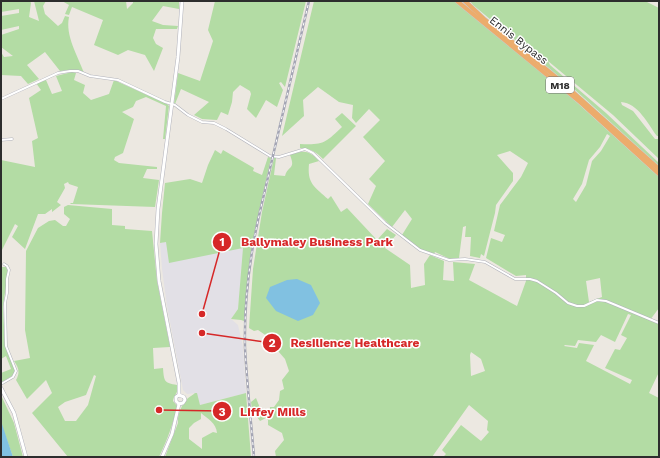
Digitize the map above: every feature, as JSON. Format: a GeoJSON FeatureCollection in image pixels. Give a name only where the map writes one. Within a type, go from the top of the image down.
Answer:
{"type":"FeatureCollection","features":[{"type":"Feature","properties":{"kind":"highway","name":"Ennis Bypass"},"geometry":{"type":"LineString","coordinates":[[457,1],[580,102],[659,174]]}},
{"type":"Feature","properties":{"kind":"highway","name":"Ennis Bypass"},"geometry":{"type":"LineString","coordinates":[[464,1],[563,83],[659,169]]}},
{"type":"Feature","properties":{"kind":"main road"},"geometry":{"type":"LineString","coordinates":[[180,404],[176,403],[176,399],[179,395],[177,369],[159,281],[156,244],[158,209],[178,57],[182,1]]}},
{"type":"Feature","properties":{"kind":"main road"},"geometry":{"type":"LineString","coordinates":[[1,388],[14,413],[26,457]]}},
{"type":"Feature","properties":{"kind":"main road"},"geometry":{"type":"LineString","coordinates":[[162,457],[172,434],[180,404],[184,403],[185,400],[184,397],[179,395]]}},
{"type":"Feature","properties":{"kind":"street"},"geometry":{"type":"LineString","coordinates":[[1,99],[55,74],[70,71],[90,76],[118,80],[164,102],[172,104],[188,115],[202,122],[214,123],[270,156],[279,157],[305,149],[313,153],[385,223],[420,250],[448,260],[465,259],[485,262],[515,280],[530,279],[537,281],[556,293],[568,303],[577,306],[584,306],[597,300],[606,301],[659,322]]}},
{"type":"Feature","properties":{"kind":"street"},"geometry":{"type":"LineString","coordinates":[[1,140],[12,139]]}},
{"type":"Feature","properties":{"kind":"street"},"geometry":{"type":"LineString","coordinates":[[1,384],[13,377],[16,371],[6,346],[4,304],[7,293],[7,279],[9,270],[4,264]]}},
{"type":"Feature","properties":{"kind":"shaded area"},"geometry":{"type":"Polygon","coordinates":[[[246,225],[238,309],[231,319],[238,325],[243,347],[246,393],[200,405],[196,393],[187,394],[183,390],[167,306],[160,243],[246,225]]]}},
{"type":"Feature","properties":{"kind":"green space"},"geometry":{"type":"Polygon","coordinates":[[[1,1],[30,1],[29,17],[39,21],[34,1],[46,1],[43,6],[45,14],[58,26],[62,23],[65,16],[69,17],[68,24],[70,39],[84,73],[71,70],[60,71],[45,52],[27,65],[39,79],[28,84],[21,76],[1,75],[1,52],[4,57],[13,56],[1,47],[1,35],[19,29],[19,26],[1,30],[1,16],[19,13],[19,9],[1,12],[1,1]]]}},
{"type":"Feature","properties":{"kind":"green space"},"geometry":{"type":"Polygon","coordinates":[[[62,1],[126,1],[127,9],[133,1],[179,1],[179,9],[163,6],[152,21],[163,25],[178,26],[177,29],[156,29],[153,38],[156,44],[163,48],[154,71],[145,55],[128,50],[118,55],[94,45],[103,20],[72,7],[69,15],[65,14],[69,5],[62,1]]]}},
{"type":"Feature","properties":{"kind":"green space"},"geometry":{"type":"Polygon","coordinates":[[[215,1],[306,1],[285,87],[281,82],[279,83],[283,90],[277,107],[266,100],[256,118],[247,109],[251,94],[250,91],[240,85],[233,92],[228,115],[221,112],[217,120],[202,119],[194,115],[209,102],[181,89],[174,104],[178,73],[200,81],[213,41],[208,30],[215,1]]]}},
{"type":"Feature","properties":{"kind":"green space"},"geometry":{"type":"Polygon","coordinates":[[[314,1],[454,1],[562,89],[659,177],[659,308],[650,320],[659,323],[659,372],[649,393],[659,398],[659,457],[443,457],[446,454],[442,450],[461,425],[481,441],[489,432],[487,430],[488,421],[469,405],[432,457],[276,457],[275,451],[284,440],[282,433],[268,425],[268,420],[266,418],[260,421],[252,410],[251,402],[256,398],[260,408],[269,416],[270,407],[274,407],[279,400],[280,391],[284,389],[282,380],[289,371],[285,359],[278,351],[277,343],[258,330],[254,331],[249,328],[253,269],[262,212],[274,158],[276,158],[274,175],[285,176],[292,165],[290,155],[299,152],[306,152],[315,157],[319,161],[309,164],[309,176],[316,188],[328,199],[331,196],[341,212],[347,208],[377,240],[387,229],[396,235],[385,248],[410,265],[411,288],[425,285],[424,264],[430,255],[444,261],[443,280],[454,281],[453,262],[475,264],[469,280],[517,306],[526,281],[526,275],[516,276],[486,258],[491,238],[502,242],[505,235],[494,231],[500,205],[521,177],[528,163],[510,151],[497,155],[513,173],[513,181],[496,205],[484,256],[481,254],[480,258],[470,256],[471,237],[465,237],[466,226],[463,227],[459,258],[450,259],[435,252],[434,254],[420,249],[402,235],[412,219],[405,210],[392,227],[368,204],[376,186],[369,179],[385,161],[363,137],[380,120],[369,109],[356,123],[352,118],[353,105],[339,102],[318,87],[303,100],[304,116],[282,136],[314,1]],[[607,134],[600,147],[589,160],[582,184],[573,199],[576,202],[586,185],[592,161],[601,151],[610,136],[607,134]],[[600,278],[586,281],[589,302],[602,297],[600,278]],[[628,314],[615,342],[601,335],[596,342],[578,340],[575,346],[564,346],[577,348],[579,343],[594,345],[586,361],[630,384],[632,380],[605,368],[615,349],[620,350],[627,338],[621,335],[631,315],[628,314]],[[471,352],[471,376],[485,371],[481,359],[471,352]]]}},
{"type":"Feature","properties":{"kind":"green space"},"geometry":{"type":"Polygon","coordinates":[[[470,1],[645,1],[659,8],[659,136],[657,136],[642,115],[633,106],[621,102],[622,105],[633,111],[655,139],[659,139],[659,159],[613,115],[548,61],[550,65],[606,113],[659,163],[659,166],[574,89],[470,1]]]}},
{"type":"Feature","properties":{"kind":"green space"},"geometry":{"type":"Polygon","coordinates":[[[72,72],[76,73],[74,80],[85,85],[83,93],[91,100],[109,94],[114,80],[169,106],[165,139],[163,139],[166,106],[146,97],[136,101],[133,107],[122,112],[134,119],[123,153],[115,157],[114,160],[119,163],[157,167],[157,169],[147,169],[143,178],[159,180],[155,207],[71,204],[70,203],[73,203],[78,187],[69,184],[68,182],[64,184],[65,188],[57,202],[61,205],[52,212],[52,209],[45,214],[38,214],[25,249],[12,237],[18,226],[15,224],[1,252],[1,160],[35,167],[32,141],[38,138],[29,98],[41,90],[36,83],[46,80],[52,94],[62,91],[56,76],[72,72]]]}},
{"type":"Feature","properties":{"kind":"green space"},"geometry":{"type":"Polygon","coordinates":[[[342,113],[356,126],[323,159],[313,151],[300,148],[300,144],[324,142],[332,137],[342,127],[335,119],[342,113]]]}},
{"type":"Feature","properties":{"kind":"green space"},"geometry":{"type":"Polygon","coordinates":[[[215,150],[221,154],[223,150],[254,168],[253,171],[262,175],[268,157],[271,158],[250,258],[244,321],[231,319],[238,309],[243,248],[169,263],[166,242],[160,243],[165,183],[190,179],[202,183],[215,150]]]}},
{"type":"Feature","properties":{"kind":"green space"},"geometry":{"type":"Polygon","coordinates":[[[68,205],[112,209],[112,225],[125,226],[125,229],[152,231],[157,281],[170,347],[153,348],[154,369],[163,368],[166,381],[177,385],[177,392],[173,401],[177,406],[170,432],[159,457],[68,457],[32,413],[52,393],[46,380],[27,399],[16,380],[18,370],[14,361],[30,358],[25,330],[26,251],[38,228],[49,221],[55,220],[63,226],[66,226],[70,219],[64,214],[64,207],[68,205]],[[94,375],[86,395],[65,402],[58,407],[65,421],[76,421],[88,405],[96,376],[94,375]]]}},
{"type":"Feature","properties":{"kind":"green space"},"geometry":{"type":"Polygon","coordinates":[[[1,266],[6,267],[8,271],[3,307],[5,346],[15,371],[12,376],[2,382],[1,373],[11,369],[6,356],[1,359],[1,266]]]}},
{"type":"Feature","properties":{"kind":"green space"},"geometry":{"type":"Polygon","coordinates":[[[197,393],[200,405],[246,393],[251,457],[165,457],[178,423],[179,413],[185,401],[197,393]],[[201,413],[201,419],[189,428],[189,439],[202,449],[202,438],[213,432],[217,433],[209,419],[201,413]]]}},
{"type":"Feature","properties":{"kind":"green space"},"geometry":{"type":"Polygon","coordinates":[[[1,395],[14,423],[23,457],[13,457],[1,423],[1,395]]]}},
{"type":"Feature","properties":{"kind":"water"},"geometry":{"type":"Polygon","coordinates":[[[297,279],[311,285],[320,303],[313,315],[298,321],[276,311],[266,298],[270,287],[287,280],[297,279]]]}},
{"type":"Feature","properties":{"kind":"water"},"geometry":{"type":"Polygon","coordinates":[[[1,423],[2,424],[13,457],[1,457],[1,423]]]}},
{"type":"Feature","properties":{"kind":"railway"},"geometry":{"type":"LineString","coordinates":[[254,457],[245,348],[246,300],[258,220],[309,1]]}},
{"type":"Feature","properties":{"kind":"place","name":"Ballymaley Business Park"},"geometry":{"type":"Point","coordinates":[202,314]}},
{"type":"Feature","properties":{"kind":"place","name":"Resilience Healthcare"},"geometry":{"type":"Point","coordinates":[202,333]}},
{"type":"Feature","properties":{"kind":"place","name":"Liffey Mills"},"geometry":{"type":"Point","coordinates":[159,410]}}]}
